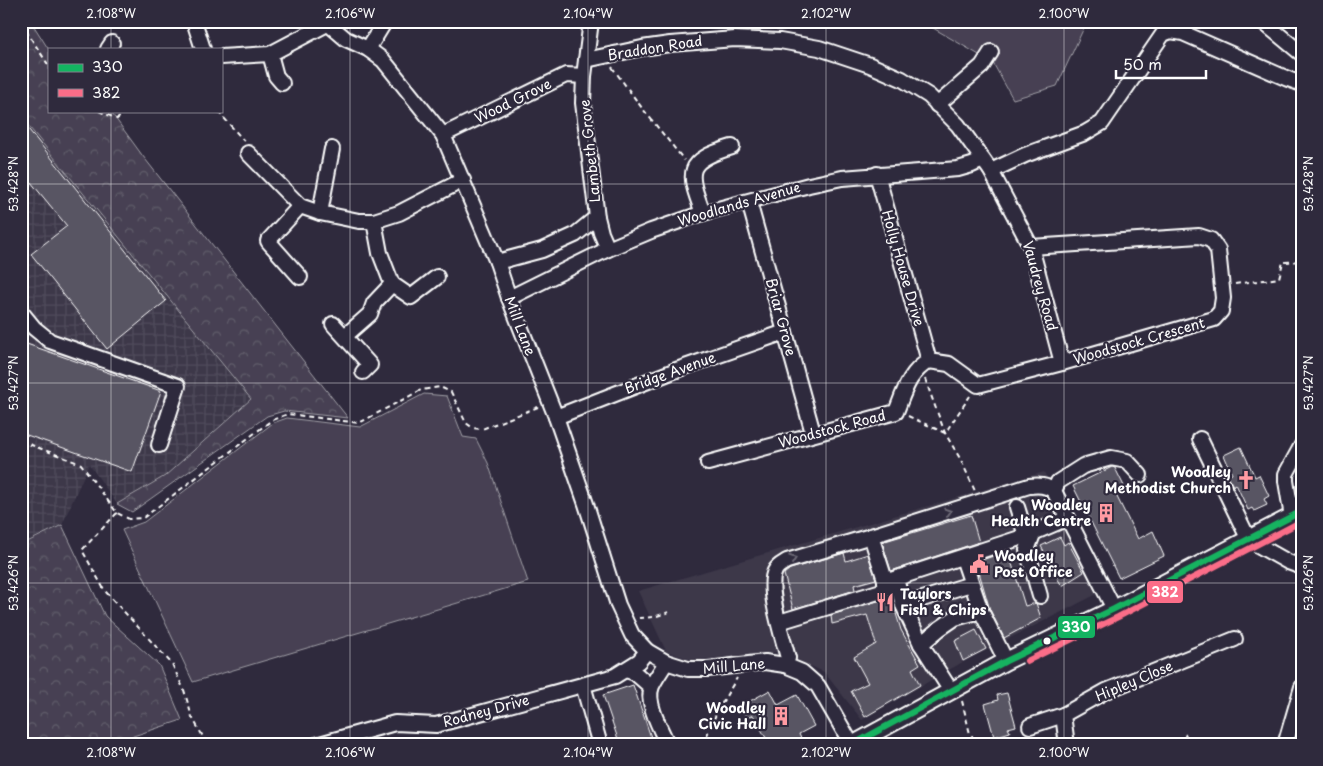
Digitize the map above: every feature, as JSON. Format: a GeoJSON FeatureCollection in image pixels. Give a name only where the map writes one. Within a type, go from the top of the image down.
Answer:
{"type":"FeatureCollection","features":[{"type":"Feature","properties":{"kind":"main road"},"geometry":{"type":"LineString","coordinates":[[852,745],[1006,661],[1114,609],[1297,514]]}},
{"type":"Feature","properties":{"kind":"street"},"geometry":{"type":"LineString","coordinates":[[194,21],[203,48]]}},
{"type":"Feature","properties":{"kind":"street"},"geometry":{"type":"LineString","coordinates":[[368,49],[385,21]]}},
{"type":"Feature","properties":{"kind":"street","name":"Lambeth Grove"},"geometry":{"type":"LineString","coordinates":[[591,21],[584,76],[583,103],[597,217],[601,234],[608,249]]}},
{"type":"Feature","properties":{"kind":"street"},"geometry":{"type":"LineString","coordinates":[[1262,21],[1302,54]]}},
{"type":"Feature","properties":{"kind":"street"},"geometry":{"type":"LineString","coordinates":[[222,56],[270,54],[326,23]]}},
{"type":"Feature","properties":{"kind":"street","name":"Mill Lane"},"geometry":{"type":"LineString","coordinates":[[326,23],[346,39],[368,49],[383,60],[443,135],[496,262],[556,417],[618,605],[632,635],[647,651],[666,662],[688,669],[708,669],[765,662],[785,665],[802,672],[818,686],[852,745]]}},
{"type":"Feature","properties":{"kind":"street","name":"Woodlands Avenue"},"geometry":{"type":"LineString","coordinates":[[509,298],[608,249],[651,231],[703,213],[808,185],[842,178],[987,166],[1025,155],[1085,133],[1102,123],[1163,34],[1171,31],[1183,33],[1288,80],[1302,84]]}},
{"type":"Feature","properties":{"kind":"street","name":"Braddon Road"},"geometry":{"type":"LineString","coordinates":[[586,60],[670,44],[735,39],[801,44],[819,48],[870,65],[929,96],[958,125],[987,166]]}},
{"type":"Feature","properties":{"kind":"street"},"geometry":{"type":"LineString","coordinates":[[937,105],[982,66],[991,52]]}},
{"type":"Feature","properties":{"kind":"street"},"geometry":{"type":"LineString","coordinates":[[270,54],[276,76],[282,83]]}},
{"type":"Feature","properties":{"kind":"street","name":"Wood Grove"},"geometry":{"type":"LineString","coordinates":[[443,135],[566,76],[584,76]]}},
{"type":"Feature","properties":{"kind":"street"},"geometry":{"type":"LineString","coordinates":[[703,213],[692,181],[694,167],[700,160],[712,153],[732,148]]}},
{"type":"Feature","properties":{"kind":"street"},"geometry":{"type":"LineString","coordinates":[[320,213],[332,149]]}},
{"type":"Feature","properties":{"kind":"street"},"geometry":{"type":"LineString","coordinates":[[248,153],[300,206],[345,220],[374,221],[400,213],[463,180]]}},
{"type":"Feature","properties":{"kind":"street","name":"Vaudrey Road"},"geometry":{"type":"LineString","coordinates":[[987,166],[1031,247],[1062,363]]}},
{"type":"Feature","properties":{"kind":"street","name":"Holly House Drive"},"geometry":{"type":"LineString","coordinates":[[877,174],[925,364]]}},
{"type":"Feature","properties":{"kind":"street","name":"Briar Grove"},"geometry":{"type":"LineString","coordinates":[[749,202],[813,433]]}},
{"type":"Feature","properties":{"kind":"street"},"geometry":{"type":"LineString","coordinates":[[300,206],[268,241],[300,277]]}},
{"type":"Feature","properties":{"kind":"street"},"geometry":{"type":"LineString","coordinates":[[496,262],[542,250],[575,235],[597,217]]}},
{"type":"Feature","properties":{"kind":"street"},"geometry":{"type":"LineString","coordinates":[[374,221],[380,253],[392,284],[412,297],[437,276]]}},
{"type":"Feature","properties":{"kind":"street","name":"Woodstock Crescent"},"geometry":{"type":"LineString","coordinates":[[978,385],[1214,319],[1221,311],[1223,298],[1218,250],[1211,240],[1199,236],[1031,247]]}},
{"type":"Feature","properties":{"kind":"street"},"geometry":{"type":"LineString","coordinates":[[345,336],[370,314],[374,303],[392,284]]}},
{"type":"Feature","properties":{"kind":"street"},"geometry":{"type":"LineString","coordinates":[[21,312],[34,328],[50,341],[178,386],[159,445]]}},
{"type":"Feature","properties":{"kind":"street"},"geometry":{"type":"LineString","coordinates":[[333,324],[370,365],[363,372]]}},
{"type":"Feature","properties":{"kind":"street","name":"Bridge Avenue"},"geometry":{"type":"LineString","coordinates":[[556,417],[679,369],[785,332]]}},
{"type":"Feature","properties":{"kind":"street"},"geometry":{"type":"LineString","coordinates":[[925,364],[949,364],[978,385]]}},
{"type":"Feature","properties":{"kind":"street","name":"Woodstock Road"},"geometry":{"type":"LineString","coordinates":[[708,463],[896,412],[908,382],[925,364]]}},
{"type":"Feature","properties":{"kind":"street"},"geometry":{"type":"LineString","coordinates":[[1200,439],[1249,540],[1302,568]]}},
{"type":"Feature","properties":{"kind":"street"},"geometry":{"type":"LineString","coordinates":[[1297,514],[1286,481],[1286,474],[1302,445]]}},
{"type":"Feature","properties":{"kind":"street"},"geometry":{"type":"LineString","coordinates":[[1054,491],[1058,482],[1083,466],[1111,458],[1127,461],[1140,475]]}},
{"type":"Feature","properties":{"kind":"street"},"geometry":{"type":"LineString","coordinates":[[785,665],[788,658],[773,597],[773,574],[776,568],[787,561],[1028,486],[1048,486],[1054,491],[1114,609]]}},
{"type":"Feature","properties":{"kind":"street"},"geometry":{"type":"LineString","coordinates":[[1017,506],[1030,535],[1026,550],[1040,596]]}},
{"type":"Feature","properties":{"kind":"street"},"geometry":{"type":"LineString","coordinates":[[780,622],[1030,535],[1068,518]]}},
{"type":"Feature","properties":{"kind":"street"},"geometry":{"type":"LineString","coordinates":[[871,536],[886,586]]}},
{"type":"Feature","properties":{"kind":"street"},"geometry":{"type":"LineString","coordinates":[[963,558],[981,611],[1006,661]]}},
{"type":"Feature","properties":{"kind":"street"},"geometry":{"type":"LineString","coordinates":[[903,605],[972,584]]}},
{"type":"Feature","properties":{"kind":"street"},"geometry":{"type":"LineString","coordinates":[[886,586],[898,586],[903,605],[921,644],[954,689]]}},
{"type":"Feature","properties":{"kind":"street"},"geometry":{"type":"LineString","coordinates":[[921,644],[955,618],[981,611]]}},
{"type":"Feature","properties":{"kind":"street","name":"Hipley Close"},"geometry":{"type":"LineString","coordinates":[[1030,726],[1063,714],[1106,691],[1235,639]]}},
{"type":"Feature","properties":{"kind":"street","name":"Rodney Drive"},"geometry":{"type":"LineString","coordinates":[[316,745],[349,740],[395,722],[436,725],[615,676],[638,661],[647,651]]}},
{"type":"Feature","properties":{"kind":"street"},"geometry":{"type":"LineString","coordinates":[[666,662],[651,687],[651,704],[668,745]]}},
{"type":"Feature","properties":{"kind":"street"},"geometry":{"type":"LineString","coordinates":[[626,670],[635,673],[651,687]]}},
{"type":"Feature","properties":{"kind":"street"},"geometry":{"type":"LineString","coordinates":[[583,685],[600,745]]}},
{"type":"Feature","properties":{"kind":"street"},"geometry":{"type":"LineString","coordinates":[[1289,744],[1302,687]]}},
{"type":"Feature","properties":{"kind":"street"},"geometry":{"type":"LineString","coordinates":[[1063,714],[1067,745]]}},
{"type":"Feature","properties":{"kind":"path"},"geometry":{"type":"LineString","coordinates":[[21,23],[48,64]]}},
{"type":"Feature","properties":{"kind":"path"},"geometry":{"type":"LineString","coordinates":[[604,56],[668,141],[687,163],[694,167]]}},
{"type":"Feature","properties":{"kind":"path"},"geometry":{"type":"LineString","coordinates":[[101,112],[116,119],[126,112]]}},
{"type":"Feature","properties":{"kind":"path"},"geometry":{"type":"LineString","coordinates":[[219,112],[244,140],[248,153]]}},
{"type":"Feature","properties":{"kind":"path"},"geometry":{"type":"LineString","coordinates":[[1222,286],[1279,278],[1283,262],[1302,261]]}},
{"type":"Feature","properties":{"kind":"path"},"geometry":{"type":"LineString","coordinates":[[925,364],[945,432],[972,484]]}},
{"type":"Feature","properties":{"kind":"path"},"geometry":{"type":"LineString","coordinates":[[945,432],[978,385]]}},
{"type":"Feature","properties":{"kind":"path"},"geometry":{"type":"LineString","coordinates":[[21,441],[82,464],[117,513],[129,519],[143,518],[272,420],[288,414],[359,423],[421,390],[440,387],[450,392],[466,423],[473,428],[482,428],[549,402]]}},
{"type":"Feature","properties":{"kind":"path"},"geometry":{"type":"LineString","coordinates":[[896,412],[945,432]]}},
{"type":"Feature","properties":{"kind":"path"},"geometry":{"type":"LineString","coordinates":[[117,513],[82,550],[105,591],[172,664],[184,690],[192,717],[210,745]]}},
{"type":"Feature","properties":{"kind":"path"},"geometry":{"type":"LineString","coordinates":[[625,622],[635,618],[654,617],[669,612]]}},
{"type":"Feature","properties":{"kind":"path"},"geometry":{"type":"LineString","coordinates":[[704,745],[708,730],[718,708],[741,671],[741,665]]}},
{"type":"Feature","properties":{"kind":"path"},"geometry":{"type":"LineString","coordinates":[[954,689],[970,734],[978,745]]}},
{"type":"Feature","properties":{"kind":"path"},"geometry":{"type":"LineString","coordinates":[[1181,745],[1186,734]]}},
{"type":"Feature","properties":{"kind":"shaded area"},"geometry":{"type":"Polygon","coordinates":[[[21,117],[251,399],[165,476],[117,504],[89,464],[62,525],[21,544],[21,117]]]}},
{"type":"Feature","properties":{"kind":"shaded area"},"geometry":{"type":"Polygon","coordinates":[[[1044,472],[1103,591],[961,663],[862,720],[824,672],[780,652],[693,661],[666,651],[638,591],[1044,472]]]}},
{"type":"Feature","properties":{"kind":"green space"},"geometry":{"type":"Polygon","coordinates":[[[21,21],[32,23],[48,48],[48,112],[111,112],[142,155],[348,418],[284,411],[267,416],[132,512],[117,504],[165,476],[251,399],[21,117],[21,21]]]}},
{"type":"Feature","properties":{"kind":"green space"},"geometry":{"type":"Polygon","coordinates":[[[921,21],[1087,21],[1057,86],[1013,99],[993,63],[921,21]]]}},
{"type":"Feature","properties":{"kind":"green space"},"geometry":{"type":"Polygon","coordinates":[[[424,394],[447,396],[463,437],[476,439],[488,463],[528,582],[193,682],[122,530],[144,522],[273,423],[287,418],[360,427],[424,394]]]}},
{"type":"Feature","properties":{"kind":"green space"},"geometry":{"type":"Polygon","coordinates":[[[62,525],[105,616],[159,665],[182,720],[106,745],[21,745],[21,545],[62,525]]]}},
{"type":"Feature","properties":{"kind":"building"},"geometry":{"type":"Polygon","coordinates":[[[21,120],[166,301],[107,349],[31,254],[67,226],[21,170],[21,120]]]}},
{"type":"Feature","properties":{"kind":"building"},"geometry":{"type":"Polygon","coordinates":[[[21,342],[161,391],[132,472],[21,433],[21,342]]]}},
{"type":"Feature","properties":{"kind":"building","name":"Woodley Methodist Church"},"geometry":{"type":"Polygon","coordinates":[[[1241,447],[1255,477],[1259,475],[1269,496],[1264,499],[1267,505],[1254,511],[1252,508],[1248,510],[1236,484],[1233,486],[1228,476],[1232,474],[1224,455],[1241,447]]]}},
{"type":"Feature","properties":{"kind":"building","name":"Woodley Health Centre"},"geometry":{"type":"Polygon","coordinates":[[[1112,467],[1115,468],[1126,490],[1116,495],[1138,539],[1153,531],[1164,556],[1119,578],[1073,486],[1112,467]]]}},
{"type":"Feature","properties":{"kind":"building"},"geometry":{"type":"Polygon","coordinates":[[[971,515],[979,542],[891,571],[882,542],[971,515]]]}},
{"type":"Feature","properties":{"kind":"building"},"geometry":{"type":"Polygon","coordinates":[[[1060,537],[1064,545],[1068,542],[1084,572],[1062,586],[1047,561],[1041,546],[1060,537]]]}},
{"type":"Feature","properties":{"kind":"building"},"geometry":{"type":"Polygon","coordinates":[[[1008,551],[1025,606],[1036,603],[1041,618],[1004,638],[990,610],[976,562],[1008,551]]]}},
{"type":"Feature","properties":{"kind":"building"},"geometry":{"type":"Polygon","coordinates":[[[844,553],[846,561],[868,554],[876,579],[854,585],[855,590],[793,609],[784,574],[790,569],[844,553]]]}},
{"type":"Feature","properties":{"kind":"building"},"geometry":{"type":"Polygon","coordinates":[[[891,597],[901,630],[920,664],[912,669],[920,685],[865,717],[851,691],[868,683],[854,657],[876,644],[867,615],[832,624],[831,615],[891,597]]]}},
{"type":"Feature","properties":{"kind":"building"},"geometry":{"type":"Polygon","coordinates":[[[976,630],[986,649],[963,661],[955,641],[976,630]]]}},
{"type":"Feature","properties":{"kind":"building"},"geometry":{"type":"Polygon","coordinates":[[[633,685],[653,743],[647,745],[620,745],[603,695],[633,685]]]}},
{"type":"Feature","properties":{"kind":"building","name":"Woodley Civic Hall"},"geometry":{"type":"Polygon","coordinates":[[[770,690],[778,705],[797,695],[814,726],[799,734],[802,741],[796,745],[770,745],[753,715],[747,718],[741,706],[770,690]]]}},
{"type":"Feature","properties":{"kind":"building"},"geometry":{"type":"Polygon","coordinates":[[[1007,693],[1016,726],[1008,728],[1010,732],[994,737],[985,704],[998,700],[997,695],[1007,693]]]}},
{"type":"Feature","properties":{"kind":"transit line","name":"330"},"geometry":{"type":"LineString","coordinates":[[852,745],[1006,661],[1114,609],[1302,511]]}},
{"type":"Feature","properties":{"kind":"transit line","name":"382"},"geometry":{"type":"LineString","coordinates":[[1027,661],[1118,617],[1302,521]]}},
{"type":"Feature","properties":{"kind":"place","name":"Woodley Methodist Church"},"geometry":{"type":"Point","coordinates":[1246,480]}},
{"type":"Feature","properties":{"kind":"place","name":"Woodley Health Centre"},"geometry":{"type":"Point","coordinates":[1106,513]}},
{"type":"Feature","properties":{"kind":"place","name":"Woodley Post Office"},"geometry":{"type":"Point","coordinates":[979,564]}},
{"type":"Feature","properties":{"kind":"place","name":"Taylors Fish & Chips"},"geometry":{"type":"Point","coordinates":[885,602]}},
{"type":"Feature","properties":{"kind":"place","name":"Woodley Civic Hall"},"geometry":{"type":"Point","coordinates":[781,716]}}]}
